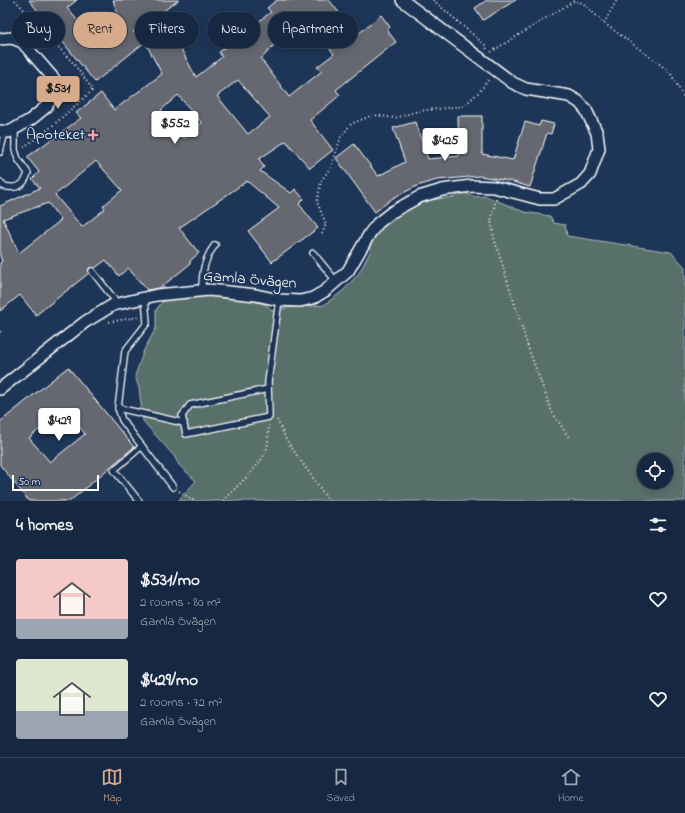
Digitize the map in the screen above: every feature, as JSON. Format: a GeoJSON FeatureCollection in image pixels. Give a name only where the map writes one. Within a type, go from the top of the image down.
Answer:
{"type":"FeatureCollection","features":[{"type":"Feature","properties":{"kind":"street","name":"Gamla Övägen"},"geometry":{"type":"LineString","coordinates":[[0,389],[85,322],[118,304],[145,298],[202,290],[256,295],[279,300],[300,301],[313,298],[325,291],[348,271],[370,233],[392,212],[419,197],[442,190],[472,186],[499,189],[540,199],[554,199],[581,184],[590,174],[599,149],[594,123],[579,102],[569,96],[557,92],[526,89],[513,83],[402,0]]}},
{"type":"Feature","properties":{"kind":"street"},"geometry":{"type":"LineString","coordinates":[[0,39],[12,38],[22,42],[55,80],[55,93],[46,107],[6,131]]}},
{"type":"Feature","properties":{"kind":"lane"},"geometry":{"type":"LineString","coordinates":[[0,182],[3,186],[17,188],[22,185],[28,173],[18,159],[6,131]]}},
{"type":"Feature","properties":{"kind":"lane"},"geometry":{"type":"LineString","coordinates":[[0,152],[6,131]]}},
{"type":"Feature","properties":{"kind":"lane"},"geometry":{"type":"LineString","coordinates":[[202,290],[202,273],[208,255],[215,245]]}},
{"type":"Feature","properties":{"kind":"lane"},"geometry":{"type":"LineString","coordinates":[[313,253],[336,281]]}},
{"type":"Feature","properties":{"kind":"lane"},"geometry":{"type":"LineString","coordinates":[[92,271],[118,304]]}},
{"type":"Feature","properties":{"kind":"lane"},"geometry":{"type":"LineString","coordinates":[[145,298],[147,323],[125,351],[118,408],[122,420],[173,487]]}},
{"type":"Feature","properties":{"kind":"lane"},"geometry":{"type":"LineString","coordinates":[[268,389],[190,405],[182,416],[186,434],[269,417],[268,389],[279,300]]}},
{"type":"Feature","properties":{"kind":"lane"},"geometry":{"type":"LineString","coordinates":[[118,408],[184,423]]}},
{"type":"Feature","properties":{"kind":"lane"},"geometry":{"type":"LineString","coordinates":[[139,501],[114,470],[142,446]]}},
{"type":"Feature","properties":{"kind":"path"},"geometry":{"type":"LineString","coordinates":[[15,0],[74,64],[92,90],[28,146],[15,150]]}},
{"type":"Feature","properties":{"kind":"path"},"geometry":{"type":"LineString","coordinates":[[433,0],[474,36]]}},
{"type":"Feature","properties":{"kind":"path"},"geometry":{"type":"LineString","coordinates":[[604,23],[617,0]]}},
{"type":"Feature","properties":{"kind":"path"},"geometry":{"type":"LineString","coordinates":[[481,59],[574,1],[583,3],[604,23],[671,74],[685,99]]}},
{"type":"Feature","properties":{"kind":"path"},"geometry":{"type":"LineString","coordinates":[[322,234],[326,224],[317,202],[321,182],[331,167],[341,137],[351,124],[373,115],[395,118],[418,111],[464,106],[480,91],[495,71]]}},
{"type":"Feature","properties":{"kind":"path"},"geometry":{"type":"LineString","coordinates":[[499,189],[491,220],[494,238],[529,350],[552,412],[570,439]]}},
{"type":"Feature","properties":{"kind":"path"},"geometry":{"type":"LineString","coordinates":[[269,407],[273,410],[287,441],[329,501]]}},
{"type":"Feature","properties":{"kind":"path"},"geometry":{"type":"LineString","coordinates":[[223,501],[257,465],[265,453],[268,444],[269,417]]}},
{"type":"Feature","properties":{"kind":"path"},"geometry":{"type":"LineString","coordinates":[[173,487],[194,501]]}},
{"type":"Feature","properties":{"kind":"green space"},"geometry":{"type":"Polygon","coordinates":[[[464,193],[476,197],[486,196],[524,212],[550,216],[554,223],[565,225],[567,236],[671,252],[685,267],[685,501],[178,501],[196,481],[179,465],[174,456],[143,421],[139,388],[135,376],[144,350],[156,328],[156,310],[162,302],[188,297],[215,296],[242,299],[267,305],[272,311],[285,308],[324,305],[344,290],[359,273],[370,252],[370,245],[385,222],[410,208],[430,200],[454,197],[464,193]]]}},
{"type":"Feature","properties":{"kind":"building"},"geometry":{"type":"Polygon","coordinates":[[[29,0],[77,0],[67,8],[73,15],[73,48],[127,48],[127,12],[117,12],[113,0],[179,0],[162,12],[135,12],[135,31],[133,32],[135,32],[135,48],[138,48],[95,82],[65,45],[65,12],[39,12],[29,0]]]}},
{"type":"Feature","properties":{"kind":"building"},"geometry":{"type":"Polygon","coordinates":[[[277,0],[329,0],[339,12],[271,12],[267,8],[277,0]]]}},
{"type":"Feature","properties":{"kind":"building"},"geometry":{"type":"Polygon","coordinates":[[[487,0],[516,0],[483,20],[475,8],[487,0]]]}},
{"type":"Feature","properties":{"kind":"building"},"geometry":{"type":"Polygon","coordinates":[[[268,14],[268,48],[271,48],[261,59],[289,97],[322,71],[317,67],[334,54],[329,48],[358,48],[358,34],[381,15],[390,27],[387,30],[396,42],[336,90],[340,95],[310,120],[333,150],[310,168],[286,141],[259,159],[264,167],[260,171],[291,193],[295,189],[304,199],[299,204],[318,228],[272,262],[248,231],[279,208],[247,181],[179,228],[199,253],[190,261],[190,264],[160,288],[147,290],[128,268],[119,276],[106,260],[95,268],[89,268],[89,273],[36,315],[20,295],[0,311],[0,263],[2,261],[0,256],[0,206],[40,188],[32,179],[39,172],[27,157],[81,118],[76,113],[101,93],[114,110],[162,74],[148,48],[180,48],[196,77],[222,57],[219,52],[224,48],[260,48],[260,20],[268,14]],[[238,80],[217,96],[248,134],[270,117],[238,80]],[[178,95],[161,110],[184,138],[202,123],[178,95]],[[96,161],[55,195],[82,227],[105,209],[103,206],[122,190],[96,161]],[[48,203],[3,219],[19,253],[61,220],[48,203]]]}},
{"type":"Feature","properties":{"kind":"building"},"geometry":{"type":"Polygon","coordinates":[[[458,116],[482,116],[482,154],[513,160],[525,122],[539,126],[541,121],[554,124],[551,134],[547,133],[530,187],[510,181],[480,176],[437,180],[417,186],[393,198],[375,212],[336,158],[354,144],[378,176],[405,162],[393,128],[415,122],[428,159],[459,156],[458,116]]]}},
{"type":"Feature","properties":{"kind":"building"},"geometry":{"type":"Polygon","coordinates":[[[68,367],[134,447],[70,501],[29,501],[0,465],[0,422],[68,367]],[[65,408],[29,438],[50,462],[85,434],[65,408]]]}},
{"type":"Feature","properties":{"kind":"place","name":"Apoteket"},"geometry":{"type":"Point","coordinates":[93,135]}}]}
